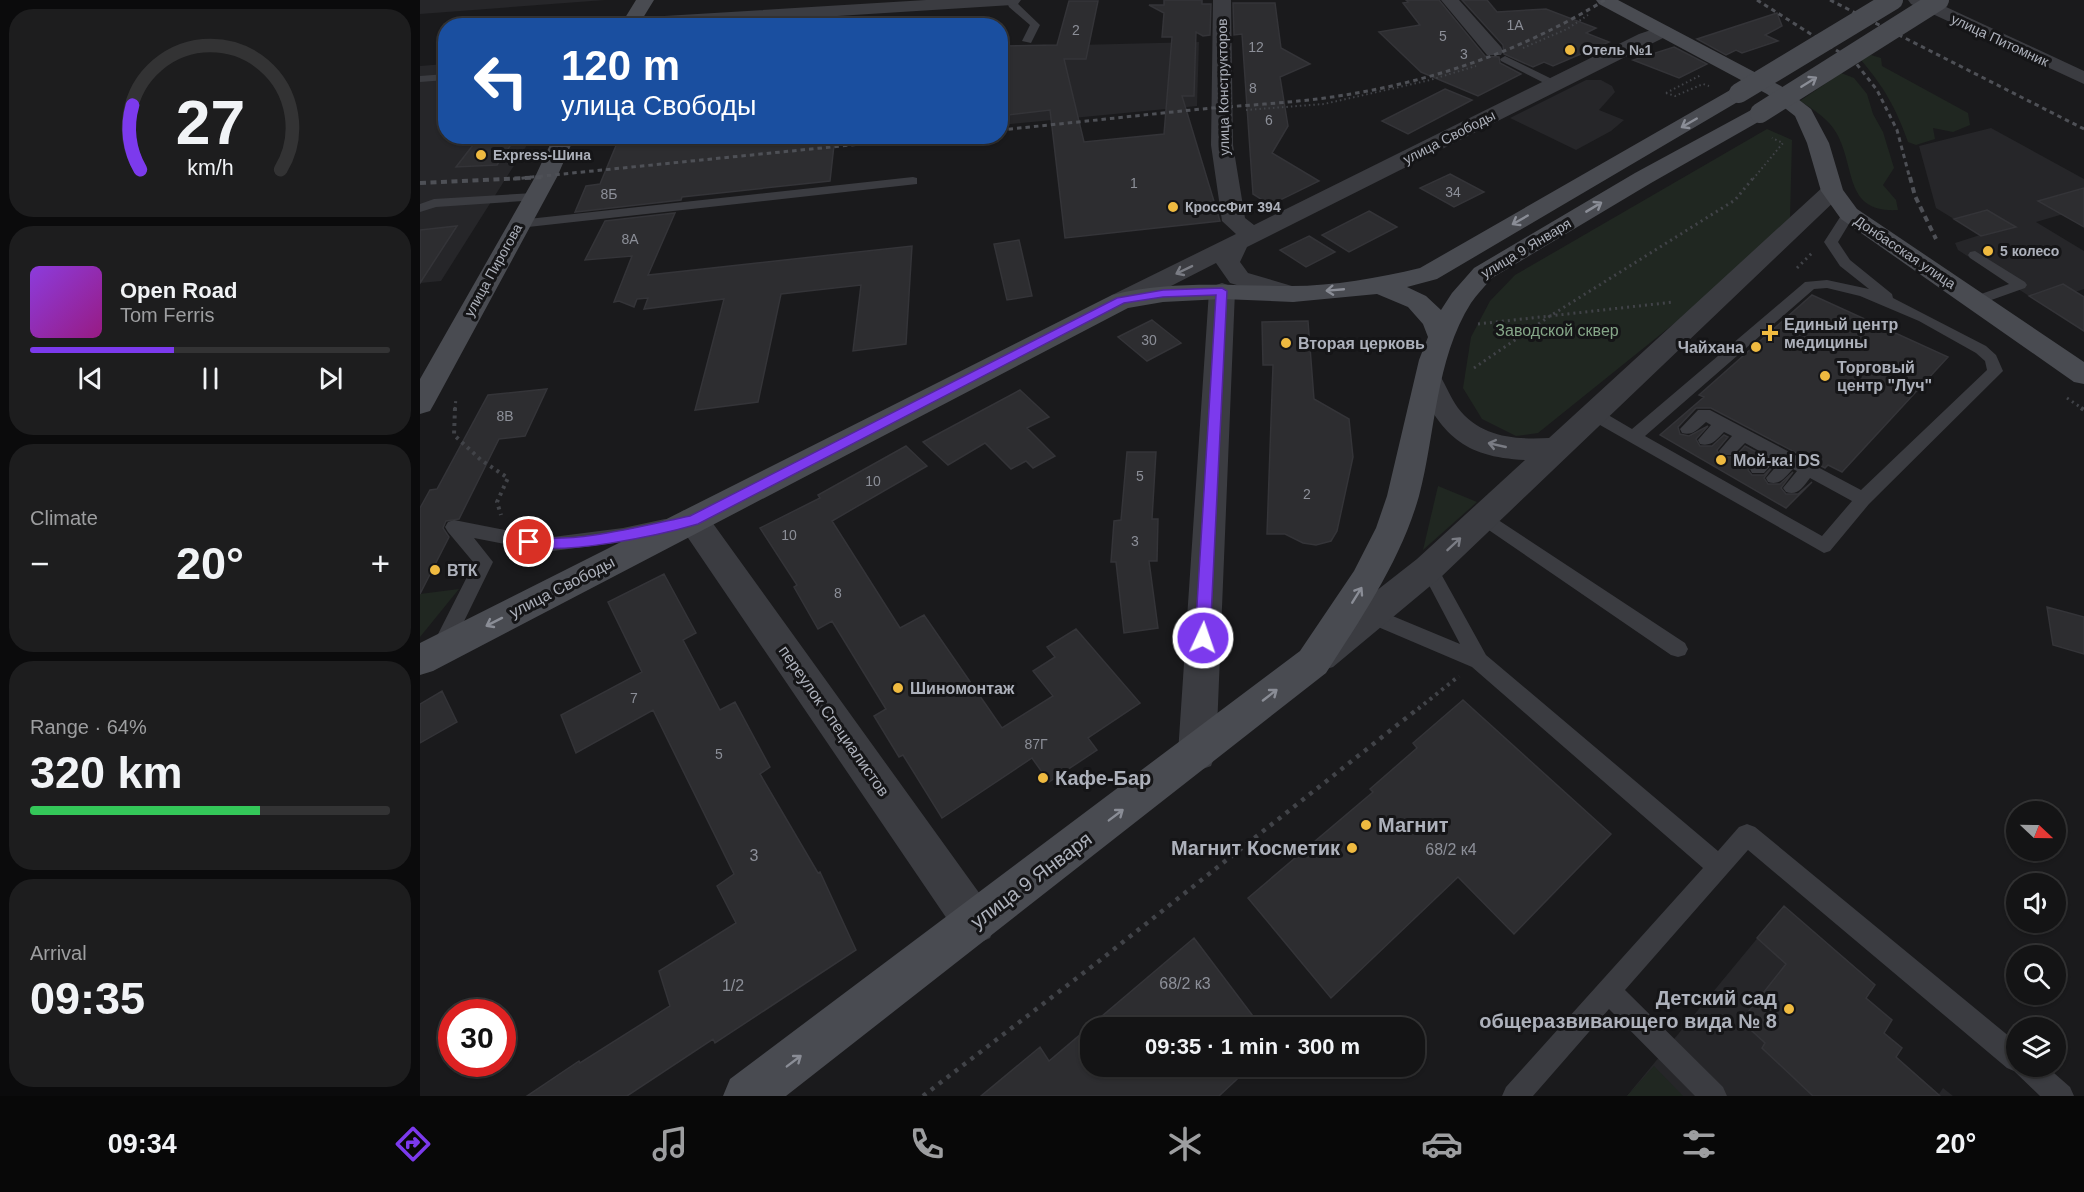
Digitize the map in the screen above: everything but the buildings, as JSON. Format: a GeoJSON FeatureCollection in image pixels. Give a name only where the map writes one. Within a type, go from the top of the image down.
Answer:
{"type":"FeatureCollection","features":[{"type":"Feature","properties":{"kind":"main road"},"geometry":{"type":"LineString","coordinates":[[634,18],[645,0]]}},
{"type":"Feature","properties":{"kind":"main road","name":"улица 9 Января"},"geometry":{"type":"LineString","coordinates":[[1428,273],[1739,93],[1893,0]]}},
{"type":"Feature","properties":{"kind":"main road","name":"улица 9 Января"},"geometry":{"type":"LineString","coordinates":[[747,1096],[1313,662],[1371,573],[1392,527],[1409,477],[1440,335],[1454,306],[1469,285],[1483,273],[1643,178],[1760,113],[1939,0]]}},
{"type":"Feature","properties":{"kind":"main road","name":"Донбасская улица"},"geometry":{"type":"LineString","coordinates":[[1611,1],[1774,90],[1804,114],[1818,143],[1832,191],[1849,214],[2084,375]]}},
{"type":"Feature","properties":{"kind":"main road","name":"улица Пирогова"},"geometry":{"type":"LineString","coordinates":[[420,404],[561,144]]}},
{"type":"Feature","properties":{"kind":"main road","name":"улица Свободы"},"geometry":{"type":"LineString","coordinates":[[430,654],[1121,301],[1163,294],[1222,291],[1293,294],[1377,286],[1428,273]]}},
{"type":"Feature","properties":{"kind":"main road"},"geometry":{"type":"LineString","coordinates":[[1377,286],[1422,303],[1434,317],[1440,335]]}},
{"type":"Feature","properties":{"kind":"street","name":"улица Конструкторов"},"geometry":{"type":"LineString","coordinates":[[1221,0],[1222,145],[1234,221],[1245,240]]}},
{"type":"Feature","properties":{"kind":"street"},"geometry":{"type":"LineString","coordinates":[[1450,0],[1495,58]]}},
{"type":"Feature","properties":{"kind":"street","name":"улица Питомник"},"geometry":{"type":"LineString","coordinates":[[1917,0],[2084,78]]}},
{"type":"Feature","properties":{"kind":"street"},"geometry":{"type":"LineString","coordinates":[[734,18],[1011,1]]}},
{"type":"Feature","properties":{"kind":"street","name":"улица Свободы"},"geometry":{"type":"LineString","coordinates":[[1121,301],[1663,31]]}},
{"type":"Feature","properties":{"kind":"street","name":"улица 9 Января"},"geometry":{"type":"LineString","coordinates":[[1313,662],[1429,568],[1592,413],[1832,191]]}},
{"type":"Feature","properties":{"kind":"street","name":"улица Свободы"},"geometry":{"type":"LineString","coordinates":[[1245,240],[1228,262],[1239,278],[1293,294]]}},
{"type":"Feature","properties":{"kind":"street"},"geometry":{"type":"LineString","coordinates":[[1197,753],[1222,291]]}},
{"type":"Feature","properties":{"kind":"street"},"geometry":{"type":"LineString","coordinates":[[1429,381],[1456,425],[1484,442],[1508,448],[1535,450],[1555,448]]}},
{"type":"Feature","properties":{"kind":"street","name":"переулок Специалистов"},"geometry":{"type":"LineString","coordinates":[[693,520],[975,923]]}},
{"type":"Feature","properties":{"kind":"lane"},"geometry":{"type":"LineString","coordinates":[[1011,1],[1017,11],[1029,16],[1035,25],[1027,41]]}},
{"type":"Feature","properties":{"kind":"lane"},"geometry":{"type":"LineString","coordinates":[[1495,58],[1554,84]]}},
{"type":"Feature","properties":{"kind":"lane"},"geometry":{"type":"LineString","coordinates":[[420,79],[438,78]]}},
{"type":"Feature","properties":{"kind":"lane"},"geometry":{"type":"LineString","coordinates":[[519,224],[913,181]]}},
{"type":"Feature","properties":{"kind":"lane"},"geometry":{"type":"LineString","coordinates":[[420,208],[434,203],[534,197]]}},
{"type":"Feature","properties":{"kind":"lane"},"geometry":{"type":"LineString","coordinates":[[1592,413],[1633,437],[1668,448],[1773,509],[1824,546],[1863,499],[1995,371],[1994,362],[1987,354],[1894,303],[1845,263],[1831,242],[1849,214]]}},
{"type":"Feature","properties":{"kind":"lane"},"geometry":{"type":"LineString","coordinates":[[1975,255],[2020,285],[1975,301]]}},
{"type":"Feature","properties":{"kind":"lane"},"geometry":{"type":"LineString","coordinates":[[1633,437],[1810,285],[1834,284],[1894,303]]}},
{"type":"Feature","properties":{"kind":"lane"},"geometry":{"type":"LineString","coordinates":[[1688,429],[1704,414],[1863,499]]}},
{"type":"Feature","properties":{"kind":"lane"},"geometry":{"type":"LineString","coordinates":[[1706,440],[1722,424]]}},
{"type":"Feature","properties":{"kind":"lane"},"geometry":{"type":"LineString","coordinates":[[1726,451],[1743,435]]}},
{"type":"Feature","properties":{"kind":"lane"},"geometry":{"type":"LineString","coordinates":[[1758,469],[1774,452]]}},
{"type":"Feature","properties":{"kind":"lane"},"geometry":{"type":"LineString","coordinates":[[1774,478],[1791,460]]}},
{"type":"Feature","properties":{"kind":"lane"},"geometry":{"type":"LineString","coordinates":[[1792,488],[1808,470]]}},
{"type":"Feature","properties":{"kind":"lane"},"geometry":{"type":"LineString","coordinates":[[1483,517],[1678,650]]}},
{"type":"Feature","properties":{"kind":"lane"},"geometry":{"type":"LineString","coordinates":[[430,654],[484,562],[454,527],[545,545],[623,535],[693,520]]}},
{"type":"Feature","properties":{"kind":"lane"},"geometry":{"type":"LineString","coordinates":[[1429,568],[1479,661]]}},
{"type":"Feature","properties":{"kind":"lane"},"geometry":{"type":"LineString","coordinates":[[1371,615],[1479,661],[1719,867]]}},
{"type":"Feature","properties":{"kind":"lane"},"geometry":{"type":"LineString","coordinates":[[1515,1096],[1748,835],[2006,1051]]}},
{"type":"Feature","properties":{"kind":"lane"},"geometry":{"type":"LineString","coordinates":[[1608,991],[1714,1096]]}},
{"type":"Feature","properties":{"kind":"lane"},"geometry":{"type":"LineString","coordinates":[[2038,1077],[2061,1096]]}},
{"type":"Feature","properties":{"kind":"path"},"geometry":{"type":"LineString","coordinates":[[1519,50],[1567,29],[1611,1]]}},
{"type":"Feature","properties":{"kind":"path"},"geometry":{"type":"LineString","coordinates":[[1221,112],[1324,104],[1430,80],[1495,58]]}},
{"type":"Feature","properties":{"kind":"path"},"geometry":{"type":"LineString","coordinates":[[1474,368],[1550,316],[1735,200],[1783,143],[1772,138]]}},
{"type":"Feature","properties":{"kind":"path"},"geometry":{"type":"LineString","coordinates":[[1791,273],[1817,249],[1835,248]]}},
{"type":"Feature","properties":{"kind":"path"},"geometry":{"type":"LineString","coordinates":[[1478,324],[1683,301]]}},
{"type":"Feature","properties":{"kind":"path"},"geometry":{"type":"LineString","coordinates":[[456,388],[454,435],[481,460],[508,478],[497,502],[504,518]]}},
{"type":"Feature","properties":{"kind":"path"},"geometry":{"type":"LineString","coordinates":[[2065,396],[2084,410]]}},
{"type":"Feature","properties":{"kind":"path"},"geometry":{"type":"LineString","coordinates":[[923,1096],[1479,661]]}},
{"type":"Feature","properties":{"kind":"shaded area"},"geometry":{"type":"Polygon","coordinates":[[[420,0],[605,0],[420,14],[420,0]]]}},
{"type":"Feature","properties":{"kind":"shaded area"},"geometry":{"type":"Polygon","coordinates":[[[1199,42],[1197,106],[1008,124],[1008,47],[1199,42]]]}},
{"type":"Feature","properties":{"kind":"shaded area"},"geometry":{"type":"Polygon","coordinates":[[[438,65],[438,144],[528,144],[441,281],[420,283],[420,66],[438,65]]]}},
{"type":"Feature","properties":{"kind":"shaded area"},"geometry":{"type":"Polygon","coordinates":[[[1586,80],[1601,80],[1612,86],[1615,92],[1599,110],[1624,120],[1611,131],[1576,150],[1510,118],[1586,80]]]}},
{"type":"Feature","properties":{"kind":"shaded area"},"geometry":{"type":"Polygon","coordinates":[[[1991,128],[2084,179],[2084,208],[2036,222],[2084,251],[2084,289],[2075,292],[2063,284],[2029,296],[1958,250],[1955,243],[1980,235],[1936,208],[1919,146],[1991,128]]]}},
{"type":"Feature","properties":{"kind":"shaded area","name":"Детский сад общеразвивающего вида № 8"},"geometry":{"type":"Polygon","coordinates":[[[1784,906],[1875,984],[1866,998],[1892,1020],[1884,1033],[1902,1048],[1896,1057],[1939,1094],[1943,1088],[1953,1096],[1627,1096],[1784,906]]]}},
{"type":"Feature","properties":{"kind":"green space"},"geometry":{"type":"Polygon","coordinates":[[[1871,55],[1881,58],[1882,66],[1968,113],[1970,125],[1953,132],[1933,128],[1935,139],[1916,145],[1908,142],[1889,98],[1861,60],[1871,55]]]}},
{"type":"Feature","properties":{"kind":"green space"},"geometry":{"type":"Polygon","coordinates":[[[1841,73],[1854,78],[1867,94],[1873,114],[1883,132],[1894,168],[1883,185],[1896,200],[1898,210],[1881,209],[1868,204],[1860,196],[1854,186],[1837,134],[1825,119],[1800,101],[1841,73]]]}},
{"type":"Feature","properties":{"kind":"green space","name":"Заводской сквер"},"geometry":{"type":"Polygon","coordinates":[[[1767,129],[1792,140],[1790,218],[1763,252],[1538,433],[1516,436],[1482,419],[1463,388],[1471,337],[1490,301],[1515,275],[1767,129]]]}},
{"type":"Feature","properties":{"kind":"green space"},"geometry":{"type":"Polygon","coordinates":[[[1438,486],[1477,502],[1423,550],[1438,486]]]}},
{"type":"Feature","properties":{"kind":"green space"},"geometry":{"type":"Polygon","coordinates":[[[459,589],[420,637],[420,594],[459,589]]]}},
{"type":"Feature","properties":{"kind":"green space"},"geometry":{"type":"Polygon","coordinates":[[[1654,1066],[1683,1096],[1627,1096],[1654,1066]]]}},
{"type":"Feature","properties":{"kind":"railway"},"geometry":{"type":"LineString","coordinates":[[1008,129],[1311,100],[1399,84],[1435,75],[1505,51],[1539,36],[1605,0]]}},
{"type":"Feature","properties":{"kind":"railway"},"geometry":{"type":"LineString","coordinates":[[1757,0],[1855,62],[1877,90],[1897,130],[1910,179]]}},
{"type":"Feature","properties":{"kind":"railway"},"geometry":{"type":"LineString","coordinates":[[1830,0],[2084,129]]}},
{"type":"Feature","properties":{"kind":"railway"},"geometry":{"type":"LineString","coordinates":[[523,178],[861,144]]}},
{"type":"Feature","properties":{"kind":"railway"},"geometry":{"type":"LineString","coordinates":[[523,178],[544,177]]}},
{"type":"Feature","properties":{"kind":"railway"},"geometry":{"type":"LineString","coordinates":[[1910,177],[1915,196],[1936,239]]}},
{"type":"Feature","properties":{"kind":"railway"},"geometry":{"type":"LineString","coordinates":[[420,183],[523,178]]}},
{"type":"Feature","properties":{"kind":"railway"},"geometry":{"type":"LineString","coordinates":[[513,179],[523,178]]}},
{"type":"Feature","properties":{"kind":"place","name":"Отель №1"},"geometry":{"type":"Point","coordinates":[1570,50]}},
{"type":"Feature","properties":{"kind":"place","name":"Express-Шина"},"geometry":{"type":"Point","coordinates":[481,155]}},
{"type":"Feature","properties":{"kind":"place","name":"КроссФит 394"},"geometry":{"type":"Point","coordinates":[1173,207]}},
{"type":"Feature","properties":{"kind":"place","name":"5 колесо"},"geometry":{"type":"Point","coordinates":[1988,251]}},
{"type":"Feature","properties":{"kind":"place","name":"Единый центр медицины"},"geometry":{"type":"Point","coordinates":[1770,333]}},
{"type":"Feature","properties":{"kind":"place","name":"Вторая церковь"},"geometry":{"type":"Point","coordinates":[1286,343]}},
{"type":"Feature","properties":{"kind":"place","name":"Чайхана"},"geometry":{"type":"Point","coordinates":[1756,347]}},
{"type":"Feature","properties":{"kind":"place","name":"Торговый центр \"Луч\""},"geometry":{"type":"Point","coordinates":[1825,376]}},
{"type":"Feature","properties":{"kind":"place","name":"Мой-ка! DS"},"geometry":{"type":"Point","coordinates":[1721,460]}},
{"type":"Feature","properties":{"kind":"place","name":"ВТК"},"geometry":{"type":"Point","coordinates":[435,570]}},
{"type":"Feature","properties":{"kind":"place","name":"Шиномонтаж"},"geometry":{"type":"Point","coordinates":[898,688]}},
{"type":"Feature","properties":{"kind":"place","name":"Кафе-Бар"},"geometry":{"type":"Point","coordinates":[1043,778]}},
{"type":"Feature","properties":{"kind":"place","name":"Магнит"},"geometry":{"type":"Point","coordinates":[1366,825]}},
{"type":"Feature","properties":{"kind":"place","name":"Магнит Косметик"},"geometry":{"type":"Point","coordinates":[1352,848]}},
{"type":"Feature","properties":{"kind":"place","name":"Детский сад общеразвивающего вида № 8"},"geometry":{"type":"Point","coordinates":[1789,1009]}},
{"type":"Feature","properties":{"kind":"route"},"geometry":{"type":"LineString","coordinates":[[529,542],[545,545],[623,535],[693,520],[1121,301],[1163,294],[1222,291],[1203,638]]}}]}
